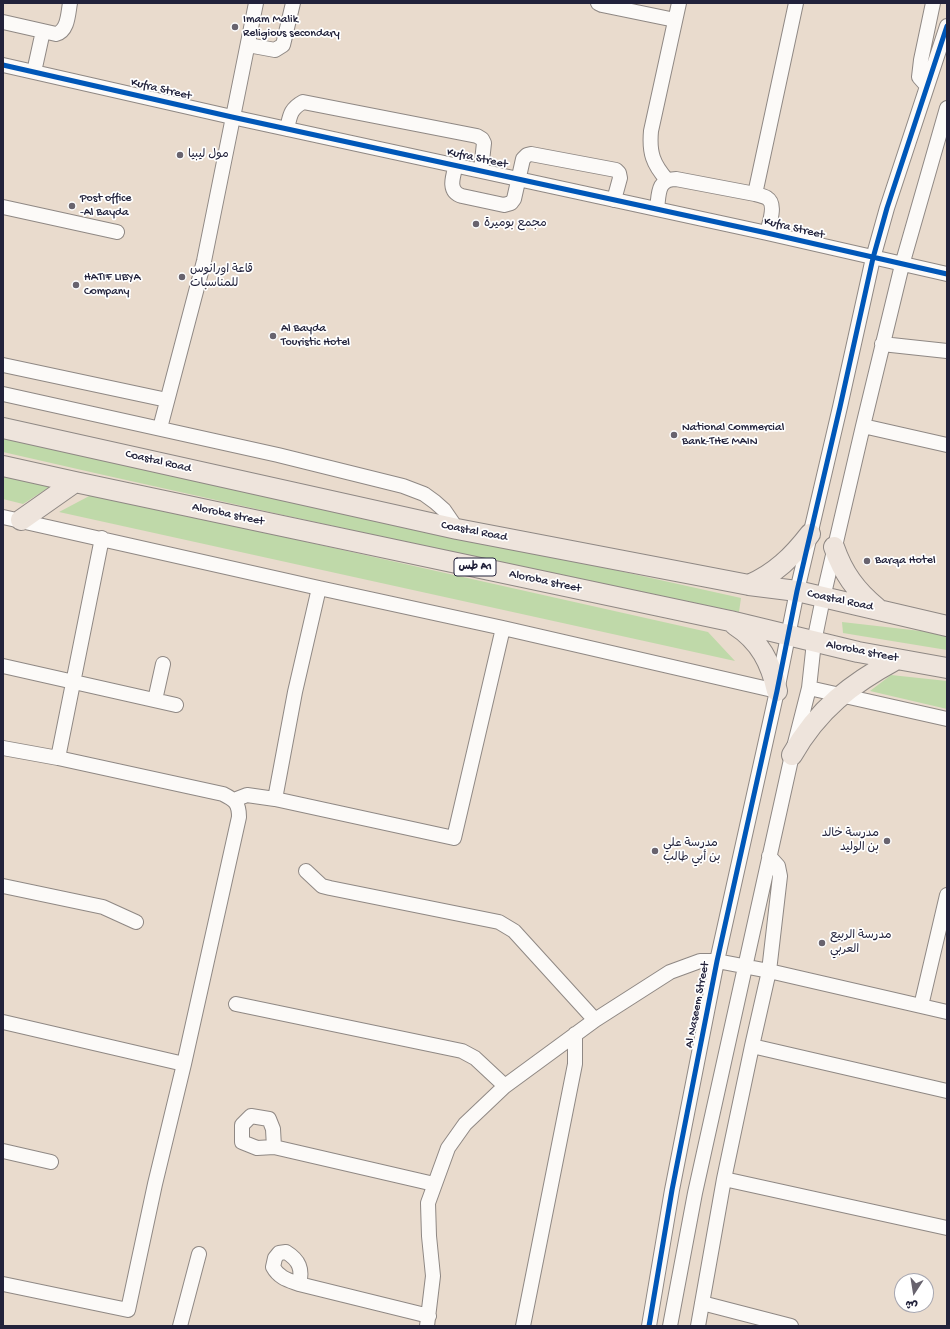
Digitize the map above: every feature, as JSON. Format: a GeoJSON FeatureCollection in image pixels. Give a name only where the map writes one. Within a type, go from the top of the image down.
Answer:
{"type":"FeatureCollection","features":[{"type":"Feature","properties":{"kind":"highway","name":"Coastal Road"},"geometry":{"type":"LineString","coordinates":[[3,428],[457,529],[749,585],[797,591],[947,626]]}},
{"type":"Feature","properties":{"kind":"highway","name":"Aloroba street"},"geometry":{"type":"LineString","coordinates":[[3,466],[730,621],[858,652],[947,668]]}},
{"type":"Feature","properties":{"kind":"highway"},"geometry":{"type":"LineString","coordinates":[[12,518],[75,482]]}},
{"type":"Feature","properties":{"kind":"highway"},"geometry":{"type":"LineString","coordinates":[[749,585],[775,571],[800,548],[810,534]]}},
{"type":"Feature","properties":{"kind":"highway"},"geometry":{"type":"LineString","coordinates":[[834,547],[839,562],[851,582],[866,600],[878,609]]}},
{"type":"Feature","properties":{"kind":"highway"},"geometry":{"type":"LineString","coordinates":[[730,621],[745,631],[757,643],[767,658],[773,674],[776,690]]}},
{"type":"Feature","properties":{"kind":"highway"},"geometry":{"type":"LineString","coordinates":[[792,755],[817,718],[842,695],[867,677],[897,659]]}},
{"type":"Feature","properties":{"kind":"street"},"geometry":{"type":"LineString","coordinates":[[3,22],[56,34],[61,33],[65,28],[70,3]]}},
{"type":"Feature","properties":{"kind":"street"},"geometry":{"type":"LineString","coordinates":[[160,428],[166,400],[204,261],[256,3]]}},
{"type":"Feature","properties":{"kind":"street"},"geometry":{"type":"LineString","coordinates":[[248,45],[275,50],[283,45],[293,3]]}},
{"type":"Feature","properties":{"kind":"street"},"geometry":{"type":"LineString","coordinates":[[598,3],[675,20]]}},
{"type":"Feature","properties":{"kind":"street"},"geometry":{"type":"LineString","coordinates":[[667,180],[658,170],[652,158],[650,145],[651,131],[679,3]]}},
{"type":"Feature","properties":{"kind":"street"},"geometry":{"type":"LineString","coordinates":[[755,194],[796,3]]}},
{"type":"Feature","properties":{"kind":"street"},"geometry":{"type":"LineString","coordinates":[[927,86],[919,77],[923,47],[934,3]]}},
{"type":"Feature","properties":{"kind":"street","name":"Al Naseem Street"},"geometry":{"type":"LineString","coordinates":[[649,1326],[672,1190],[717,961],[797,591],[873,258],[947,26]]}},
{"type":"Feature","properties":{"kind":"street"},"geometry":{"type":"LineString","coordinates":[[34,72],[43,31]]}},
{"type":"Feature","properties":{"kind":"street","name":"Kufra Street"},"geometry":{"type":"LineString","coordinates":[[3,65],[232,117],[519,178],[947,274]]}},
{"type":"Feature","properties":{"kind":"street"},"geometry":{"type":"LineString","coordinates":[[287,129],[291,113],[296,106],[303,102],[477,136],[482,139],[484,143],[481,170]]}},
{"type":"Feature","properties":{"kind":"street"},"geometry":{"type":"LineString","coordinates":[[670,1326],[695,1193],[792,755],[809,688],[814,642],[834,547],[902,265],[946,114]]}},
{"type":"Feature","properties":{"kind":"street"},"geometry":{"type":"LineString","coordinates":[[456,165],[452,186],[456,193],[462,196],[508,204],[514,199],[523,159],[527,155],[531,154],[616,170],[619,173],[620,178],[614,200]]}},
{"type":"Feature","properties":{"kind":"street"},"geometry":{"type":"LineString","coordinates":[[656,209],[659,189],[667,180],[676,179],[755,194],[766,197],[770,200],[772,205],[767,233]]}},
{"type":"Feature","properties":{"kind":"street"},"geometry":{"type":"LineString","coordinates":[[3,207],[117,232]]}},
{"type":"Feature","properties":{"kind":"street"},"geometry":{"type":"LineString","coordinates":[[882,344],[947,351]]}},
{"type":"Feature","properties":{"kind":"street"},"geometry":{"type":"LineString","coordinates":[[3,365],[166,400]]}},
{"type":"Feature","properties":{"kind":"street"},"geometry":{"type":"LineString","coordinates":[[3,394],[278,454],[403,486],[424,494],[435,502],[444,510],[457,529]]}},
{"type":"Feature","properties":{"kind":"street"},"geometry":{"type":"LineString","coordinates":[[863,426],[947,445]]}},
{"type":"Feature","properties":{"kind":"street"},"geometry":{"type":"LineString","coordinates":[[12,518],[776,690]]}},
{"type":"Feature","properties":{"kind":"street"},"geometry":{"type":"LineString","coordinates":[[58,758],[102,538]]}},
{"type":"Feature","properties":{"kind":"street"},"geometry":{"type":"LineString","coordinates":[[275,799],[295,692],[319,588]]}},
{"type":"Feature","properties":{"kind":"street"},"geometry":{"type":"LineString","coordinates":[[234,800],[247,795],[275,799],[454,838],[503,628]]}},
{"type":"Feature","properties":{"kind":"street"},"geometry":{"type":"LineString","coordinates":[[155,700],[163,664]]}},
{"type":"Feature","properties":{"kind":"street"},"geometry":{"type":"LineString","coordinates":[[3,666],[176,705]]}},
{"type":"Feature","properties":{"kind":"street"},"geometry":{"type":"LineString","coordinates":[[809,688],[947,719]]}},
{"type":"Feature","properties":{"kind":"street"},"geometry":{"type":"LineString","coordinates":[[3,750],[58,758],[223,794],[234,800],[239,808],[239,817],[184,1064],[155,1184],[128,1310],[3,1284]]}},
{"type":"Feature","properties":{"kind":"street"},"geometry":{"type":"LineString","coordinates":[[698,1326],[724,1179],[769,971],[780,876],[778,866],[770,856]]}},
{"type":"Feature","properties":{"kind":"street"},"geometry":{"type":"LineString","coordinates":[[306,871],[322,886],[499,922],[508,926],[595,1020]]}},
{"type":"Feature","properties":{"kind":"street"},"geometry":{"type":"LineString","coordinates":[[3,886],[103,907],[136,922]]}},
{"type":"Feature","properties":{"kind":"street"},"geometry":{"type":"LineString","coordinates":[[921,1006],[942,939],[947,895]]}},
{"type":"Feature","properties":{"kind":"street"},"geometry":{"type":"LineString","coordinates":[[299,1284],[428,1321],[433,1276],[429,1236],[428,1203],[448,1148],[465,1124],[505,1086],[595,1020],[670,972],[700,961],[717,961],[769,971],[947,1012]]}},
{"type":"Feature","properties":{"kind":"street"},"geometry":{"type":"LineString","coordinates":[[236,1004],[462,1051],[475,1058],[505,1086]]}},
{"type":"Feature","properties":{"kind":"street"},"geometry":{"type":"LineString","coordinates":[[3,1022],[184,1064]]}},
{"type":"Feature","properties":{"kind":"street"},"geometry":{"type":"LineString","coordinates":[[523,1326],[575,1064],[575,1034]]}},
{"type":"Feature","properties":{"kind":"street"},"geometry":{"type":"LineString","coordinates":[[752,1046],[947,1090]]}},
{"type":"Feature","properties":{"kind":"street"},"geometry":{"type":"LineString","coordinates":[[274,1147],[434,1184]]}},
{"type":"Feature","properties":{"kind":"street"},"geometry":{"type":"LineString","coordinates":[[3,1151],[51,1162]]}},
{"type":"Feature","properties":{"kind":"street"},"geometry":{"type":"LineString","coordinates":[[724,1179],[947,1228]]}},
{"type":"Feature","properties":{"kind":"street"},"geometry":{"type":"LineString","coordinates":[[180,1326],[199,1254]]}},
{"type":"Feature","properties":{"kind":"street"},"geometry":{"type":"LineString","coordinates":[[702,1303],[791,1326]]}},
{"type":"Feature","properties":{"kind":"green space"},"geometry":{"type":"Polygon","coordinates":[[[3,434],[741,598],[739,612],[555,574],[187,494],[3,452],[3,434]]]}},
{"type":"Feature","properties":{"kind":"green space"},"geometry":{"type":"Polygon","coordinates":[[[3,476],[51,486],[23,504],[3,499],[3,476]]]}},
{"type":"Feature","properties":{"kind":"green space"},"geometry":{"type":"Polygon","coordinates":[[[93,494],[708,632],[735,661],[59,512],[93,494]]]}},
{"type":"Feature","properties":{"kind":"green space"},"geometry":{"type":"Polygon","coordinates":[[[842,622],[947,634],[947,650],[843,633],[842,622]]]}},
{"type":"Feature","properties":{"kind":"green space"},"geometry":{"type":"Polygon","coordinates":[[[891,675],[947,681],[947,709],[870,691],[891,675]]]}},
{"type":"Feature","properties":{"kind":"cycle path"},"geometry":{"type":"LineString","coordinates":[[649,1326],[672,1190],[717,961],[777,691],[797,591],[873,258],[887,208],[947,26]]}},
{"type":"Feature","properties":{"kind":"cycle path"},"geometry":{"type":"LineString","coordinates":[[3,65],[232,117],[767,233],[947,274]]}},
{"type":"Feature","properties":{"kind":"place","name":"Imam Malik Religious secondary"},"geometry":{"type":"Point","coordinates":[235,27]}},
{"type":"Feature","properties":{"kind":"place","name":"مول ليبيا"},"geometry":{"type":"Point","coordinates":[180,155]}},
{"type":"Feature","properties":{"kind":"place","name":"Post office -Al Bayda"},"geometry":{"type":"Point","coordinates":[72,206]}},
{"type":"Feature","properties":{"kind":"place","name":"مجمع بوميرة"},"geometry":{"type":"Point","coordinates":[476,224]}},
{"type":"Feature","properties":{"kind":"place","name":"قاعة اورانوس للمناسبات"},"geometry":{"type":"Point","coordinates":[182,277]}},
{"type":"Feature","properties":{"kind":"place","name":"HATIF LIBYA Company"},"geometry":{"type":"Point","coordinates":[76,285]}},
{"type":"Feature","properties":{"kind":"place","name":"Al Bayda Touristic Hotel"},"geometry":{"type":"Point","coordinates":[273,336]}},
{"type":"Feature","properties":{"kind":"place","name":"National Commercial Bank-THE MAIN"},"geometry":{"type":"Point","coordinates":[674,435]}},
{"type":"Feature","properties":{"kind":"place","name":"Barqa Hotel"},"geometry":{"type":"Point","coordinates":[867,561]}},
{"type":"Feature","properties":{"kind":"place","name":"مدرسة خالد بن الوليد"},"geometry":{"type":"Point","coordinates":[887,841]}},
{"type":"Feature","properties":{"kind":"place","name":"مدرسة علي بن أبي طالب"},"geometry":{"type":"Point","coordinates":[655,851]}},
{"type":"Feature","properties":{"kind":"place","name":"مدرسة الربيع العربي"},"geometry":{"type":"Point","coordinates":[822,943]}}]}
